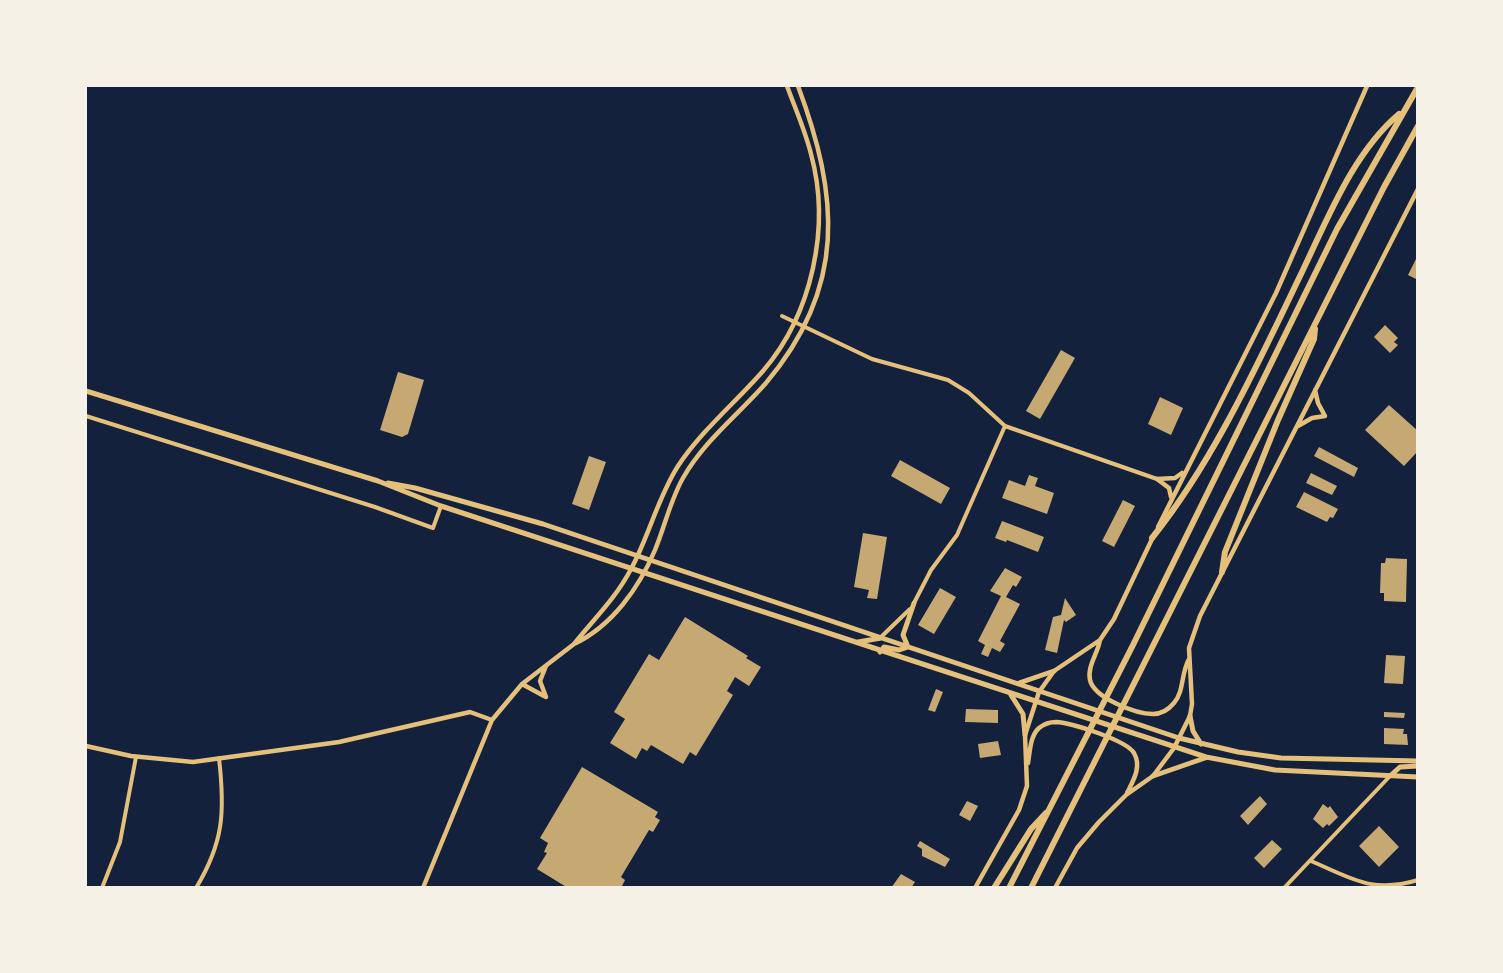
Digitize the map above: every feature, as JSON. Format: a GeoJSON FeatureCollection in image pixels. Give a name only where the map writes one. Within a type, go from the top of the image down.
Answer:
{"type":"FeatureCollection","features":[{"type":"Feature","properties":{"kind":"highway"},"geometry":{"type":"LineString","coordinates":[[1009,888],[1337,229],[1418,87]]}},
{"type":"Feature","properties":{"kind":"highway"},"geometry":{"type":"LineString","coordinates":[[1152,538],[1211,449],[1349,180],[1383,128],[1402,112]]}},
{"type":"Feature","properties":{"kind":"highway"},"geometry":{"type":"LineString","coordinates":[[1031,888],[1315,324],[1418,126]]}},
{"type":"Feature","properties":{"kind":"highway"},"geometry":{"type":"LineString","coordinates":[[1222,572],[1225,552],[1314,339],[1315,324]]}},
{"type":"Feature","properties":{"kind":"highway"},"geometry":{"type":"LineString","coordinates":[[994,888],[1031,829],[1050,809]]}},
{"type":"Feature","properties":{"kind":"main road"},"geometry":{"type":"LineString","coordinates":[[423,888],[492,720],[522,684],[574,644],[607,608],[632,568],[667,485],[678,467],[701,435],[763,371],[795,322],[813,269],[819,207],[812,155],[787,86]]}},
{"type":"Feature","properties":{"kind":"main road"},"geometry":{"type":"LineString","coordinates":[[574,644],[590,637],[620,609],[650,561],[676,490],[693,462],[770,378],[804,327],[822,270],[829,208],[820,153],[798,86]]}},
{"type":"Feature","properties":{"kind":"main road"},"geometry":{"type":"LineString","coordinates":[[1018,684],[1054,671],[1100,640],[1114,619],[1171,498],[1276,293],[1367,86]]}},
{"type":"Feature","properties":{"kind":"main road"},"geometry":{"type":"LineString","coordinates":[[1153,776],[1174,748],[1190,716],[1192,704],[1189,659],[1194,631],[1315,388],[1418,189]]}},
{"type":"Feature","properties":{"kind":"main road"},"geometry":{"type":"LineString","coordinates":[[1295,428],[1312,418],[1325,416],[1318,403],[1315,388]]}},
{"type":"Feature","properties":{"kind":"main road"},"geometry":{"type":"LineString","coordinates":[[86,391],[378,481],[441,506],[1174,748],[1206,757],[1275,770],[1418,777]]}},
{"type":"Feature","properties":{"kind":"main road"},"geometry":{"type":"LineString","coordinates":[[1157,479],[1175,478],[1185,472]]}},
{"type":"Feature","properties":{"kind":"main road"},"geometry":{"type":"LineString","coordinates":[[1157,479],[1169,488],[1171,498]]}},
{"type":"Feature","properties":{"kind":"main road"},"geometry":{"type":"LineString","coordinates":[[378,481],[415,488],[543,524],[1074,704],[1201,744],[1292,759],[1418,761]]}},
{"type":"Feature","properties":{"kind":"main road"},"geometry":{"type":"LineString","coordinates":[[908,647],[903,635],[914,603]]}},
{"type":"Feature","properties":{"kind":"main road"},"geometry":{"type":"LineString","coordinates":[[853,643],[881,638]]}},
{"type":"Feature","properties":{"kind":"main road"},"geometry":{"type":"LineString","coordinates":[[1100,640],[1093,661],[1090,681],[1100,696],[1147,712],[1161,712],[1174,703],[1179,692],[1183,670],[1189,659]]}},
{"type":"Feature","properties":{"kind":"main road"},"geometry":{"type":"LineString","coordinates":[[880,652],[884,648],[900,650],[908,647]]}},
{"type":"Feature","properties":{"kind":"main road"},"geometry":{"type":"LineString","coordinates":[[522,684],[546,697],[541,686],[541,674],[550,662]]}},
{"type":"Feature","properties":{"kind":"main road"},"geometry":{"type":"LineString","coordinates":[[1025,735],[1034,702],[1054,671]]}},
{"type":"Feature","properties":{"kind":"main road"},"geometry":{"type":"LineString","coordinates":[[1010,694],[1023,714],[1028,766]]}},
{"type":"Feature","properties":{"kind":"main road"},"geometry":{"type":"LineString","coordinates":[[86,746],[136,757],[193,762],[339,742],[470,712],[492,720]]}},
{"type":"Feature","properties":{"kind":"main road"},"geometry":{"type":"LineString","coordinates":[[1190,716],[1193,731],[1201,744]]}},
{"type":"Feature","properties":{"kind":"main road"},"geometry":{"type":"LineString","coordinates":[[975,888],[1019,810],[1027,786],[1033,737],[1037,730],[1048,723],[1065,724],[1122,743],[1133,752],[1137,769],[1126,795]]}},
{"type":"Feature","properties":{"kind":"main road"},"geometry":{"type":"LineString","coordinates":[[1055,888],[1077,848],[1126,795],[1153,776],[1206,757]]}},
{"type":"Feature","properties":{"kind":"main road"},"geometry":{"type":"LineString","coordinates":[[1390,776],[1400,766],[1418,766]]}},
{"type":"Feature","properties":{"kind":"street"},"geometry":{"type":"LineString","coordinates":[[782,316],[872,359],[948,380],[969,393],[1005,426],[1157,479]]}},
{"type":"Feature","properties":{"kind":"street"},"geometry":{"type":"LineString","coordinates":[[86,416],[433,528],[441,506]]}},
{"type":"Feature","properties":{"kind":"street"},"geometry":{"type":"LineString","coordinates":[[881,638],[914,603],[931,570],[957,535],[1005,426]]}},
{"type":"Feature","properties":{"kind":"street"},"geometry":{"type":"LineString","coordinates":[[102,888],[120,842],[136,757]]}},
{"type":"Feature","properties":{"kind":"street"},"geometry":{"type":"LineString","coordinates":[[195,888],[216,849],[222,825],[224,800],[219,758]]}},
{"type":"Feature","properties":{"kind":"street"},"geometry":{"type":"LineString","coordinates":[[1284,888],[1390,776]]}},
{"type":"Feature","properties":{"kind":"street"},"geometry":{"type":"LineString","coordinates":[[1311,861],[1343,878],[1368,884],[1397,884],[1418,880]]}},
{"type":"Feature","properties":{"kind":"building"},"geometry":{"type":"Polygon","coordinates":[[[1418,255],[1418,280],[1408,275],[1418,255]]]}},
{"type":"Feature","properties":{"kind":"building"},"geometry":{"type":"Polygon","coordinates":[[[1385,325],[1398,338],[1394,342],[1398,345],[1390,353],[1374,337],[1385,325]]]}},
{"type":"Feature","properties":{"kind":"building"},"geometry":{"type":"Polygon","coordinates":[[[1061,350],[1075,358],[1040,419],[1026,411],[1061,350]]]}},
{"type":"Feature","properties":{"kind":"building"},"geometry":{"type":"Polygon","coordinates":[[[398,372],[424,380],[408,434],[402,437],[380,430],[398,372]]]}},
{"type":"Feature","properties":{"kind":"building"},"geometry":{"type":"Polygon","coordinates":[[[1160,397],[1183,408],[1171,435],[1148,424],[1160,397]]]}},
{"type":"Feature","properties":{"kind":"building"},"geometry":{"type":"Polygon","coordinates":[[[1389,405],[1418,431],[1418,451],[1404,466],[1365,430],[1389,405]]]}},
{"type":"Feature","properties":{"kind":"building"},"geometry":{"type":"Polygon","coordinates":[[[1319,447],[1358,468],[1354,477],[1314,456],[1319,447]]]}},
{"type":"Feature","properties":{"kind":"building"},"geometry":{"type":"Polygon","coordinates":[[[589,456],[606,462],[589,510],[572,504],[589,456]]]}},
{"type":"Feature","properties":{"kind":"building"},"geometry":{"type":"Polygon","coordinates":[[[900,460],[950,488],[941,504],[891,476],[900,460]]]}},
{"type":"Feature","properties":{"kind":"building"},"geometry":{"type":"Polygon","coordinates":[[[1311,473],[1337,486],[1332,495],[1306,483],[1311,473]]]}},
{"type":"Feature","properties":{"kind":"building"},"geometry":{"type":"Polygon","coordinates":[[[1029,475],[1038,478],[1035,486],[1054,493],[1047,514],[1002,498],[1009,480],[1025,486],[1029,475]]]}},
{"type":"Feature","properties":{"kind":"building"},"geometry":{"type":"Polygon","coordinates":[[[1304,492],[1338,509],[1333,518],[1330,517],[1327,522],[1296,507],[1304,492]]]}},
{"type":"Feature","properties":{"kind":"building"},"geometry":{"type":"Polygon","coordinates":[[[1123,500],[1135,506],[1114,547],[1102,541],[1123,500]]]}},
{"type":"Feature","properties":{"kind":"building"},"geometry":{"type":"Polygon","coordinates":[[[1002,521],[1044,537],[1038,552],[1007,540],[1006,542],[995,538],[1002,521]]]}},
{"type":"Feature","properties":{"kind":"building"},"geometry":{"type":"Polygon","coordinates":[[[863,533],[887,537],[877,599],[867,598],[869,590],[854,587],[863,533]]]}},
{"type":"Feature","properties":{"kind":"building"},"geometry":{"type":"Polygon","coordinates":[[[1386,558],[1407,559],[1406,602],[1384,601],[1384,593],[1380,593],[1381,563],[1385,563],[1386,558]]]}},
{"type":"Feature","properties":{"kind":"building"},"geometry":{"type":"Polygon","coordinates":[[[1005,568],[1022,577],[1016,587],[1013,585],[1006,597],[1020,604],[1000,641],[1005,644],[1000,652],[992,648],[988,657],[981,654],[985,645],[978,641],[1001,596],[990,591],[1005,568]]]}},
{"type":"Feature","properties":{"kind":"building"},"geometry":{"type":"Polygon","coordinates":[[[940,588],[956,597],[934,634],[918,625],[940,588]]]}},
{"type":"Feature","properties":{"kind":"building"},"geometry":{"type":"Polygon","coordinates":[[[1065,598],[1076,615],[1066,622],[1064,620],[1057,653],[1045,650],[1053,617],[1061,615],[1065,598]]]}},
{"type":"Feature","properties":{"kind":"building"},"geometry":{"type":"Polygon","coordinates":[[[685,617],[748,656],[746,658],[761,667],[749,686],[735,677],[727,691],[733,695],[696,756],[690,752],[683,764],[651,745],[647,751],[642,748],[636,759],[610,743],[625,719],[614,712],[649,654],[659,660],[685,617]]]}},
{"type":"Feature","properties":{"kind":"building"},"geometry":{"type":"Polygon","coordinates":[[[1386,655],[1405,656],[1403,684],[1384,683],[1386,655]]]}},
{"type":"Feature","properties":{"kind":"building"},"geometry":{"type":"Polygon","coordinates":[[[936,689],[943,692],[935,712],[928,710],[936,689]]]}},
{"type":"Feature","properties":{"kind":"building"},"geometry":{"type":"Polygon","coordinates":[[[966,709],[998,710],[998,723],[965,722],[966,709]]]}},
{"type":"Feature","properties":{"kind":"building"},"geometry":{"type":"Polygon","coordinates":[[[1384,712],[1405,713],[1404,718],[1384,717],[1384,712]]]}},
{"type":"Feature","properties":{"kind":"building"},"geometry":{"type":"Polygon","coordinates":[[[1384,728],[1404,729],[1403,734],[1407,734],[1408,745],[1384,744],[1384,728]]]}},
{"type":"Feature","properties":{"kind":"building"},"geometry":{"type":"Polygon","coordinates":[[[998,741],[1001,755],[980,758],[978,744],[998,741]]]}},
{"type":"Feature","properties":{"kind":"building"},"geometry":{"type":"Polygon","coordinates":[[[582,767],[658,812],[655,817],[660,820],[653,832],[649,830],[621,877],[625,880],[621,888],[568,888],[537,869],[547,853],[544,852],[548,843],[540,838],[582,767]]]}},
{"type":"Feature","properties":{"kind":"building"},"geometry":{"type":"Polygon","coordinates":[[[1260,796],[1267,804],[1248,825],[1240,816],[1260,796]]]}},
{"type":"Feature","properties":{"kind":"building"},"geometry":{"type":"Polygon","coordinates":[[[967,801],[978,806],[970,821],[959,815],[967,801]]]}},
{"type":"Feature","properties":{"kind":"building"},"geometry":{"type":"Polygon","coordinates":[[[1323,804],[1328,808],[1330,806],[1338,817],[1329,826],[1327,824],[1323,828],[1313,819],[1323,804]]]}},
{"type":"Feature","properties":{"kind":"building"},"geometry":{"type":"Polygon","coordinates":[[[1379,826],[1399,847],[1379,867],[1359,846],[1379,826]]]}},
{"type":"Feature","properties":{"kind":"building"},"geometry":{"type":"Polygon","coordinates":[[[1272,840],[1282,849],[1264,868],[1254,858],[1272,840]]]}},
{"type":"Feature","properties":{"kind":"building"},"geometry":{"type":"Polygon","coordinates":[[[920,841],[950,859],[945,867],[922,856],[922,849],[917,846],[920,841]]]}},
{"type":"Feature","properties":{"kind":"building"},"geometry":{"type":"Polygon","coordinates":[[[901,874],[915,882],[911,888],[891,888],[901,874]]]}}]}
